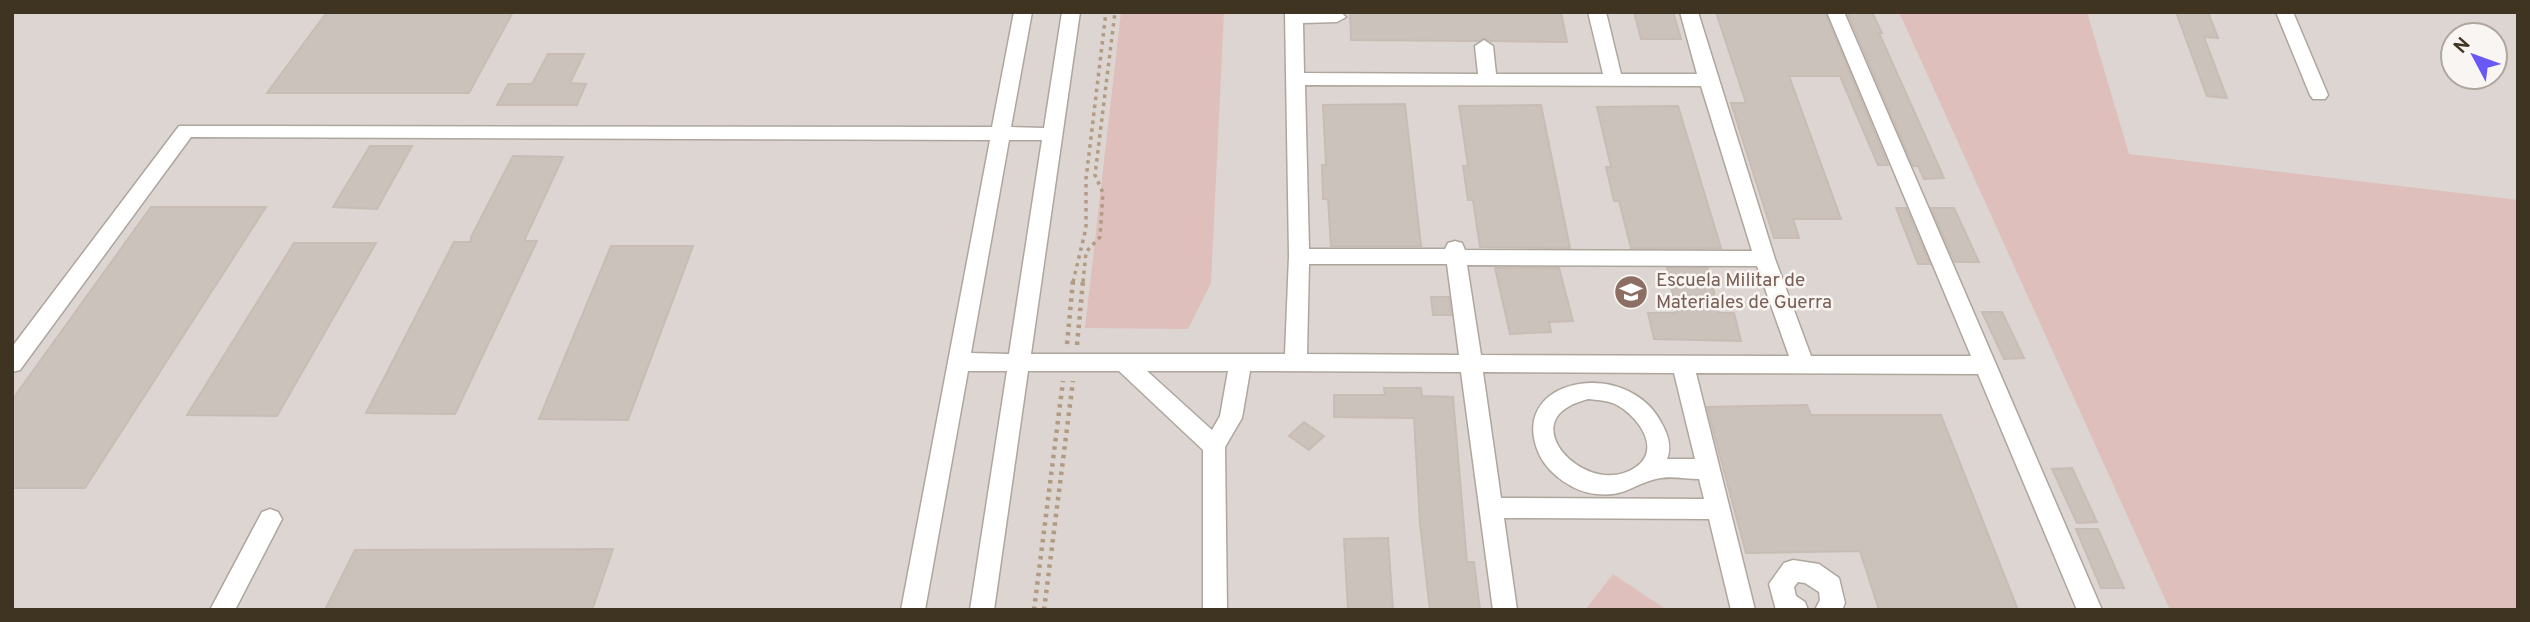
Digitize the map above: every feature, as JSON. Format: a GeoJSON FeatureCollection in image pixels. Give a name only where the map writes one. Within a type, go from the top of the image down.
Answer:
{"type":"FeatureCollection","features":[{"type":"Feature","properties":{"kind":"street"},"geometry":{"type":"LineString","coordinates":[[913,610],[1023,12]]}},
{"type":"Feature","properties":{"kind":"street"},"geometry":{"type":"LineString","coordinates":[[982,610],[1071,12]]}},
{"type":"Feature","properties":{"kind":"street"},"geometry":{"type":"LineString","coordinates":[[1597,12],[1614,81]]}},
{"type":"Feature","properties":{"kind":"street"},"geometry":{"type":"LineString","coordinates":[[1689,12],[1765,259],[1803,364]]}},
{"type":"Feature","properties":{"kind":"street"},"geometry":{"type":"LineString","coordinates":[[1835,12],[2090,610]]}},
{"type":"Feature","properties":{"kind":"street"},"geometry":{"type":"LineString","coordinates":[[2284,12],[2319,96]]}},
{"type":"Feature","properties":{"kind":"street"},"geometry":{"type":"LineString","coordinates":[[1296,363],[1299,256],[1294,15],[1337,18]]}},
{"type":"Feature","properties":{"kind":"street"},"geometry":{"type":"LineString","coordinates":[[1484,47],[1488,79]]}},
{"type":"Feature","properties":{"kind":"street"},"geometry":{"type":"LineString","coordinates":[[1294,79],[1708,79]]}},
{"type":"Feature","properties":{"kind":"street"},"geometry":{"type":"LineString","coordinates":[[12,364],[186,131],[1053,134]]}},
{"type":"Feature","properties":{"kind":"street"},"geometry":{"type":"LineString","coordinates":[[1299,256],[1455,253],[1765,259]]}},
{"type":"Feature","properties":{"kind":"street"},"geometry":{"type":"LineString","coordinates":[[1455,253],[1505,610]]}},
{"type":"Feature","properties":{"kind":"street"},"geometry":{"type":"LineString","coordinates":[[959,362],[1984,365]]}},
{"type":"Feature","properties":{"kind":"street"},"geometry":{"type":"LineString","coordinates":[[1123,362],[1214,446]]}},
{"type":"Feature","properties":{"kind":"street"},"geometry":{"type":"LineString","coordinates":[[1215,610],[1214,446],[1231,418],[1240,363]]}},
{"type":"Feature","properties":{"kind":"street"},"geometry":{"type":"LineString","coordinates":[[1548,363],[1555,403]]}},
{"type":"Feature","properties":{"kind":"street"},"geometry":{"type":"LineString","coordinates":[[1683,364],[1743,610]]}},
{"type":"Feature","properties":{"kind":"street"},"geometry":{"type":"LineString","coordinates":[[1587,390],[1622,396],[1649,418],[1657,432],[1659,447],[1656,461],[1632,482],[1614,486],[1595,485],[1576,479],[1548,455],[1542,440],[1542,425],[1547,411],[1555,403],[1571,393],[1587,390]]}},
{"type":"Feature","properties":{"kind":"street"},"geometry":{"type":"LineString","coordinates":[[1650,469],[1709,469]]}},
{"type":"Feature","properties":{"kind":"street"},"geometry":{"type":"LineString","coordinates":[[1491,508],[1718,509]]}},
{"type":"Feature","properties":{"kind":"street"},"geometry":{"type":"LineString","coordinates":[[222,610],[270,519]]}},
{"type":"Feature","properties":{"kind":"street"},"geometry":{"type":"LineString","coordinates":[[1796,610],[1785,602],[1781,584],[1793,571],[1810,572],[1830,586],[1833,603],[1827,610]]}},
{"type":"Feature","properties":{"kind":"path"},"geometry":{"type":"LineString","coordinates":[[1044,610],[1070,362],[1074,273],[1086,228],[1086,179],[1106,12]]}},
{"type":"Feature","properties":{"kind":"path"},"geometry":{"type":"LineString","coordinates":[[1034,610],[1086,252],[1100,237],[1103,193],[1095,175],[1115,12]]}},
{"type":"Feature","properties":{"kind":"shaded area"},"geometry":{"type":"Polygon","coordinates":[[[12,12],[2518,12],[2518,610],[12,610],[12,12]]]}},
{"type":"Feature","properties":{"kind":"shaded area"},"geometry":{"type":"Polygon","coordinates":[[[1121,12],[1224,12],[1211,283],[1188,329],[1085,328],[1121,12]]]}},
{"type":"Feature","properties":{"kind":"shaded area"},"geometry":{"type":"Polygon","coordinates":[[[1899,12],[2087,12],[2129,154],[2518,200],[2518,610],[2170,610],[1899,12]]]}},
{"type":"Feature","properties":{"kind":"shaded area"},"geometry":{"type":"Polygon","coordinates":[[[1613,574],[1667,610],[1585,610],[1613,574]]]}},
{"type":"Feature","properties":{"kind":"building"},"geometry":{"type":"Polygon","coordinates":[[[327,12],[513,12],[469,93],[267,93],[327,12]]]}},
{"type":"Feature","properties":{"kind":"building"},"geometry":{"type":"Polygon","coordinates":[[[1350,12],[1561,12],[1567,42],[1491,41],[1485,38],[1478,41],[1351,40],[1350,12]]]}},
{"type":"Feature","properties":{"kind":"building"},"geometry":{"type":"Polygon","coordinates":[[[1634,12],[1673,12],[1681,39],[1641,39],[1634,12]]]}},
{"type":"Feature","properties":{"kind":"building"},"geometry":{"type":"Polygon","coordinates":[[[1716,12],[1825,12],[1888,165],[1878,165],[1840,76],[1789,76],[1841,219],[1793,219],[1799,238],[1774,238],[1731,103],[1746,103],[1716,12]]]}},
{"type":"Feature","properties":{"kind":"building"},"geometry":{"type":"Polygon","coordinates":[[[1847,12],[1872,12],[1944,178],[1924,179],[1918,166],[1913,166],[1847,12]]]}},
{"type":"Feature","properties":{"kind":"building"},"geometry":{"type":"Polygon","coordinates":[[[2176,12],[2208,12],[2218,38],[2204,37],[2227,98],[2207,96],[2176,12]]]}},
{"type":"Feature","properties":{"kind":"building"},"geometry":{"type":"Polygon","coordinates":[[[548,54],[584,54],[570,83],[586,84],[577,105],[497,105],[508,84],[532,84],[548,54]]]}},
{"type":"Feature","properties":{"kind":"building"},"geometry":{"type":"Polygon","coordinates":[[[1405,104],[1421,246],[1331,246],[1328,199],[1323,199],[1322,165],[1326,165],[1323,105],[1405,104]]]}},
{"type":"Feature","properties":{"kind":"building"},"geometry":{"type":"Polygon","coordinates":[[[1541,105],[1570,248],[1480,247],[1473,200],[1468,200],[1463,166],[1468,166],[1459,106],[1541,105]]]}},
{"type":"Feature","properties":{"kind":"building"},"geometry":{"type":"Polygon","coordinates":[[[1678,106],[1721,248],[1631,248],[1619,201],[1614,201],[1606,167],[1611,167],[1597,107],[1678,106]]]}},
{"type":"Feature","properties":{"kind":"building"},"geometry":{"type":"Polygon","coordinates":[[[370,146],[412,146],[377,209],[333,207],[370,146]]]}},
{"type":"Feature","properties":{"kind":"building"},"geometry":{"type":"Polygon","coordinates":[[[513,156],[563,157],[524,241],[537,241],[455,414],[366,413],[454,242],[471,242],[471,237],[513,156]]]}},
{"type":"Feature","properties":{"kind":"building"},"geometry":{"type":"Polygon","coordinates":[[[151,207],[266,207],[85,488],[12,488],[12,400],[151,207]]]}},
{"type":"Feature","properties":{"kind":"building"},"geometry":{"type":"Polygon","coordinates":[[[1896,208],[1906,208],[1930,264],[1918,264],[1896,208]]]}},
{"type":"Feature","properties":{"kind":"building"},"geometry":{"type":"Polygon","coordinates":[[[1931,208],[1954,208],[1979,262],[1955,262],[1931,208]]]}},
{"type":"Feature","properties":{"kind":"building"},"geometry":{"type":"Polygon","coordinates":[[[294,243],[376,243],[277,416],[187,415],[294,243]]]}},
{"type":"Feature","properties":{"kind":"building"},"geometry":{"type":"Polygon","coordinates":[[[611,246],[693,246],[628,420],[539,419],[611,246]]]}},
{"type":"Feature","properties":{"kind":"building"},"geometry":{"type":"Polygon","coordinates":[[[1495,268],[1559,268],[1573,321],[1549,322],[1551,332],[1510,334],[1495,268]]]}},
{"type":"Feature","properties":{"kind":"building"},"geometry":{"type":"Polygon","coordinates":[[[1667,268],[1708,268],[1719,313],[1734,313],[1741,341],[1654,339],[1648,313],[1677,313],[1667,268]]]}},
{"type":"Feature","properties":{"kind":"building"},"geometry":{"type":"Polygon","coordinates":[[[1431,297],[1449,297],[1451,315],[1433,315],[1431,297]]]}},
{"type":"Feature","properties":{"kind":"building"},"geometry":{"type":"Polygon","coordinates":[[[1982,312],[2002,312],[2024,358],[2004,359],[1982,312]]]}},
{"type":"Feature","properties":{"kind":"building"},"geometry":{"type":"Polygon","coordinates":[[[1384,388],[1421,388],[1422,396],[1453,397],[1467,562],[1474,562],[1480,610],[1430,610],[1420,524],[1414,418],[1334,417],[1334,395],[1385,395],[1384,388]]]}},
{"type":"Feature","properties":{"kind":"building"},"geometry":{"type":"Polygon","coordinates":[[[1807,405],[1811,415],[1941,415],[2018,610],[1879,610],[1860,551],[1746,553],[1707,407],[1807,405]]]}},
{"type":"Feature","properties":{"kind":"building"},"geometry":{"type":"Polygon","coordinates":[[[1304,422],[1324,436],[1309,450],[1289,436],[1304,422]]]}},
{"type":"Feature","properties":{"kind":"building"},"geometry":{"type":"Polygon","coordinates":[[[2072,468],[2097,522],[2077,523],[2052,469],[2072,468]]]}},
{"type":"Feature","properties":{"kind":"building"},"geometry":{"type":"Polygon","coordinates":[[[2076,529],[2098,529],[2124,588],[2101,588],[2076,529]]]}},
{"type":"Feature","properties":{"kind":"building"},"geometry":{"type":"Polygon","coordinates":[[[1388,538],[1393,610],[1348,610],[1344,539],[1388,538]]]}},
{"type":"Feature","properties":{"kind":"building"},"geometry":{"type":"Polygon","coordinates":[[[613,549],[592,610],[325,610],[355,550],[613,549]]]}},
{"type":"Feature","properties":{"kind":"place","name":"Escuela Militar de Materiales de Guerra"},"geometry":{"type":"Point","coordinates":[1631,292]}}]}
